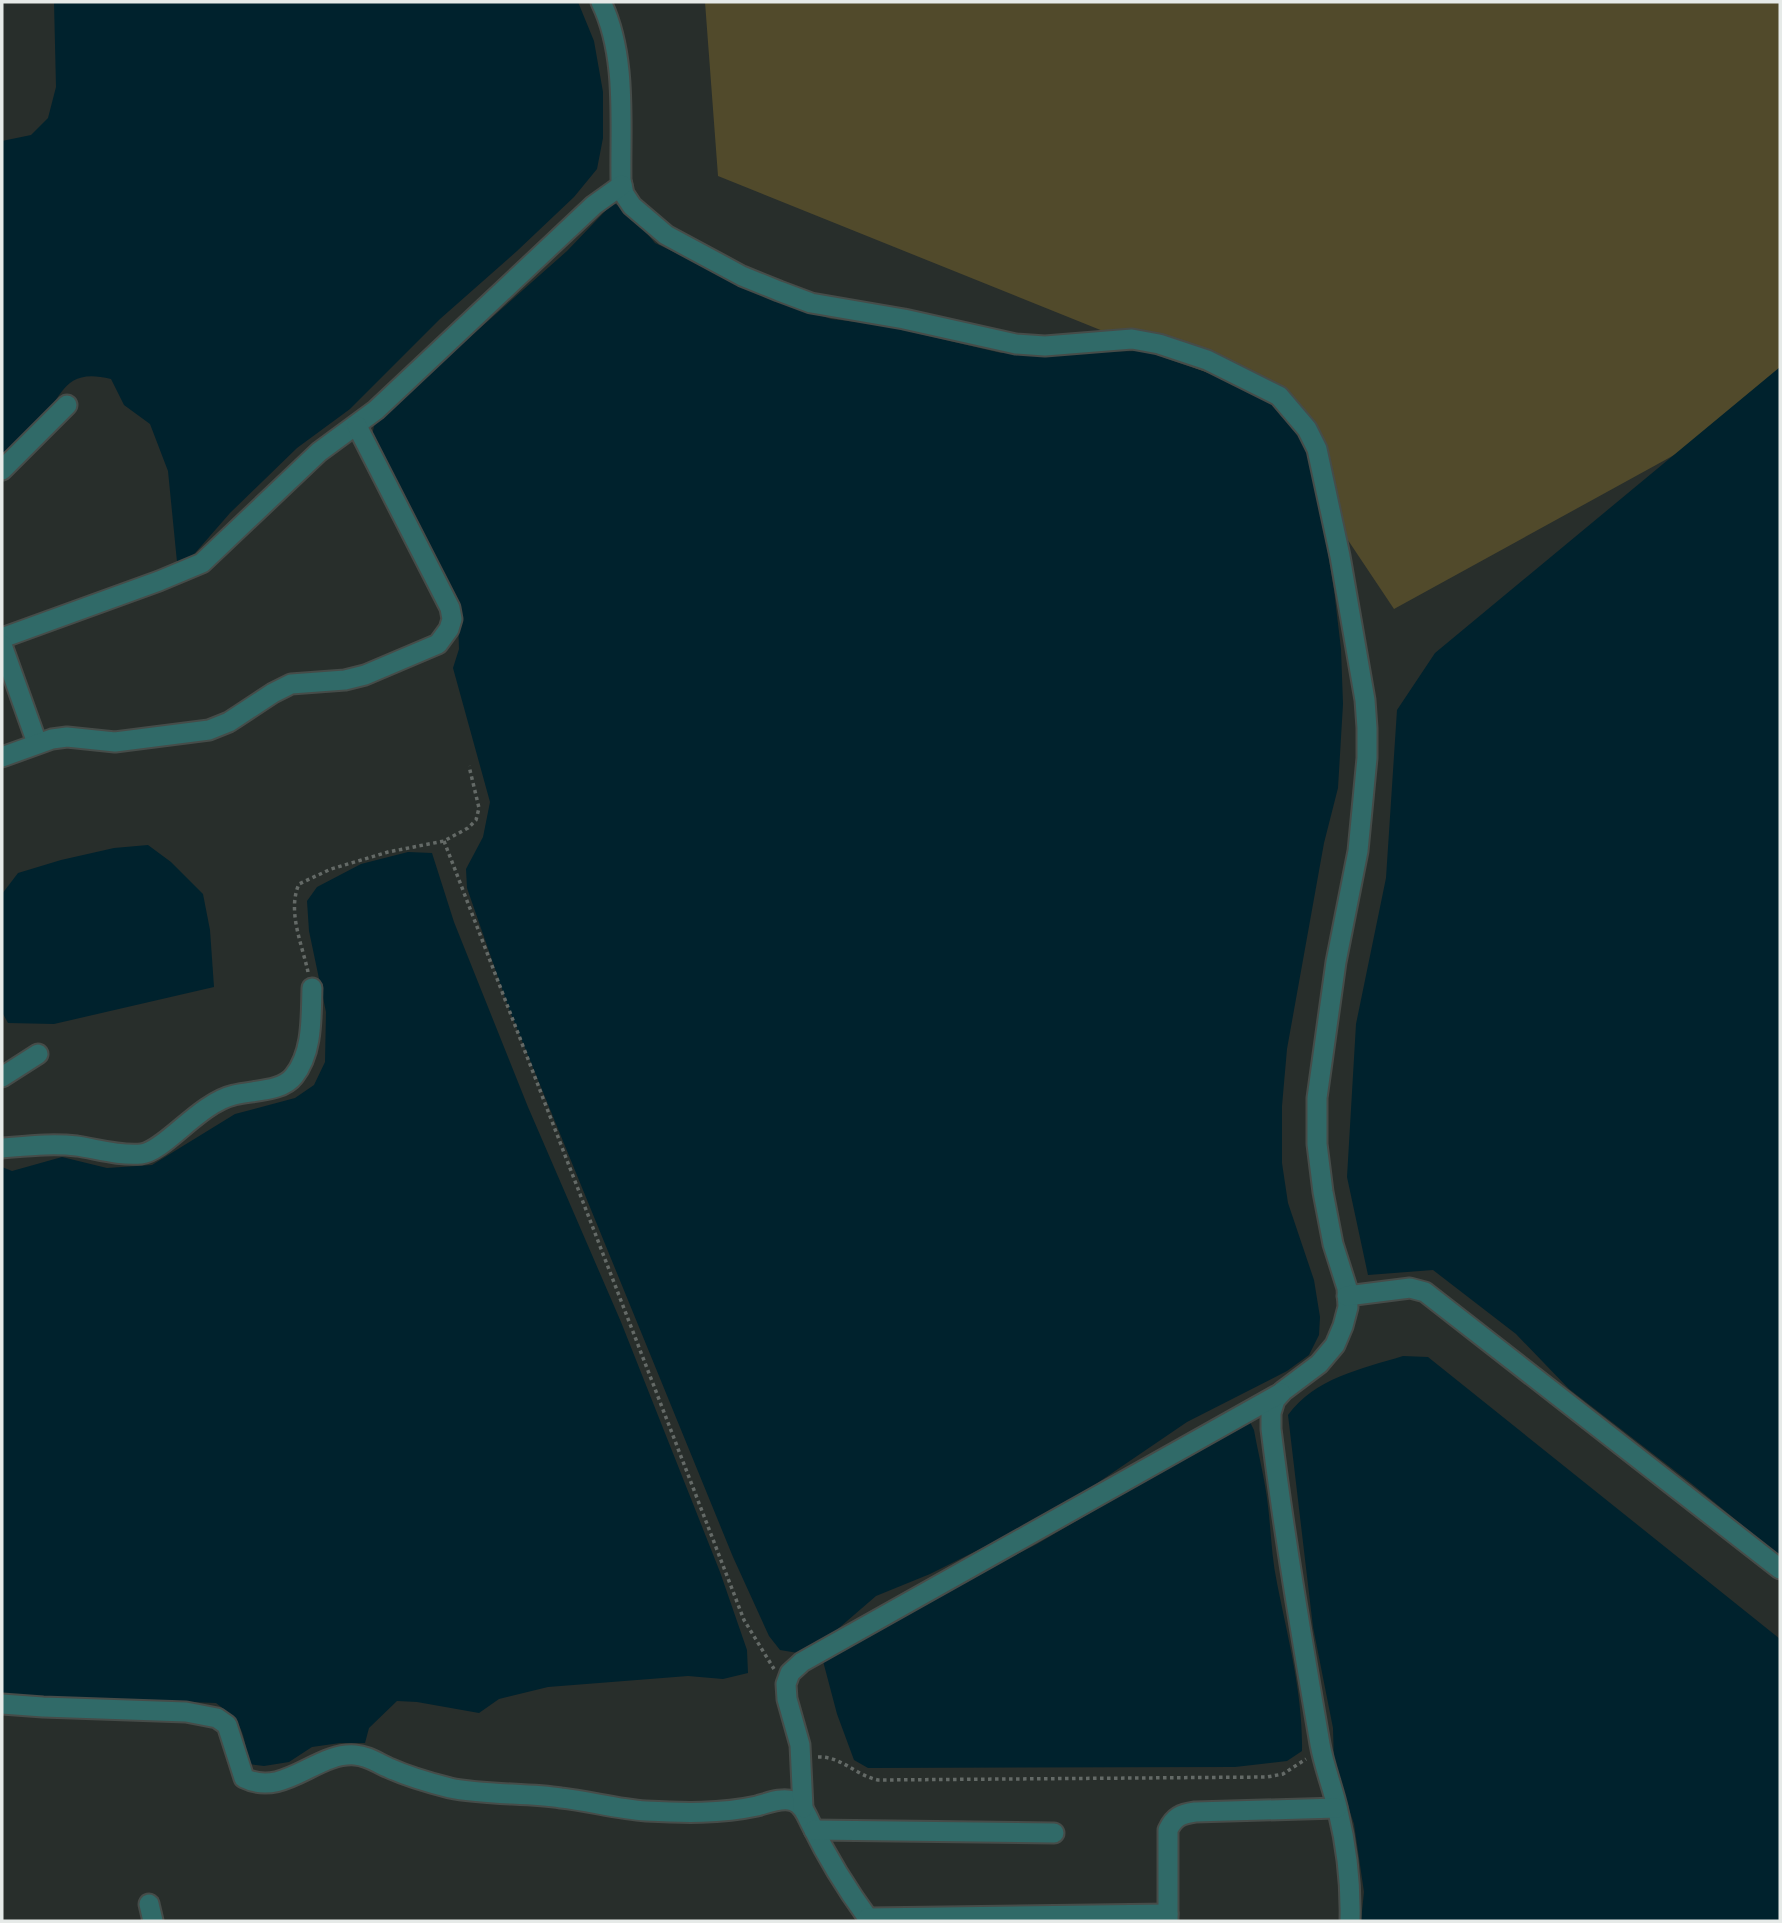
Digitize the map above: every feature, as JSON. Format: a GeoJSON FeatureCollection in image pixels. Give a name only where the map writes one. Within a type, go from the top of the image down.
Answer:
{"type":"FeatureCollection","features":[{"type":"Feature","properties":{"kind":"street"},"geometry":{"type":"LineString","coordinates":[[601,2],[613,38],[619,78],[624,194],[632,206],[666,235],[742,276],[800,299],[1016,344],[1072,345],[1132,339],[1159,344],[1207,360],[1271,391],[1291,408],[1307,429],[1317,449],[1324,474],[1365,700],[1367,758],[1358,851],[1336,962],[1317,1098],[1317,1144],[1323,1192],[1348,1307],[1335,1345],[1319,1364],[1283,1391],[802,1662],[790,1673],[786,1684],[801,1760],[803,1808]]}},
{"type":"Feature","properties":{"kind":"street"},"geometry":{"type":"LineString","coordinates":[[2,638],[202,563],[319,452],[357,426],[594,205],[622,185]]}},
{"type":"Feature","properties":{"kind":"street"},"geometry":{"type":"LineString","coordinates":[[2,471],[67,405]]}},
{"type":"Feature","properties":{"kind":"street"},"geometry":{"type":"LineString","coordinates":[[2,757],[37,743],[67,737],[115,742],[209,730],[229,722],[291,684],[345,680],[365,675],[438,644],[449,629],[452,619],[450,608],[357,426]]}},
{"type":"Feature","properties":{"kind":"street"},"geometry":{"type":"LineString","coordinates":[[2,645],[37,743]]}},
{"type":"Feature","properties":{"kind":"street"},"geometry":{"type":"LineString","coordinates":[[2,1147],[64,1145],[144,1154],[160,1145],[204,1108],[218,1100],[279,1086],[293,1078],[303,1062],[310,1039],[312,988]]}},
{"type":"Feature","properties":{"kind":"street"},"geometry":{"type":"LineString","coordinates":[[2,1077],[38,1054]]}},
{"type":"Feature","properties":{"kind":"street"},"geometry":{"type":"LineString","coordinates":[[1347,1296],[1410,1288],[1425,1292],[1780,1569]]}},
{"type":"Feature","properties":{"kind":"street"},"geometry":{"type":"LineString","coordinates":[[1283,1391],[1275,1400],[1271,1413],[1271,1429],[1290,1575],[1321,1746],[1337,1808],[1351,1886],[1350,1921]]}},
{"type":"Feature","properties":{"kind":"street"},"geometry":{"type":"LineString","coordinates":[[2,1704],[186,1712],[218,1718],[227,1725],[244,1778],[253,1783],[270,1784],[338,1757],[353,1755],[372,1758],[388,1768],[454,1788],[563,1798],[642,1811],[706,1813],[786,1800],[795,1801],[803,1808],[824,1852],[869,1920],[1168,1917],[1168,1830],[1172,1821],[1180,1815],[1195,1812],[1337,1808]]}},
{"type":"Feature","properties":{"kind":"street"},"geometry":{"type":"LineString","coordinates":[[814,1830],[1054,1833]]}},
{"type":"Feature","properties":{"kind":"path"},"geometry":{"type":"LineString","coordinates":[[312,988],[294,911],[293,897],[299,884],[331,869],[457,836],[476,820],[479,808],[469,766]]}},
{"type":"Feature","properties":{"kind":"path"},"geometry":{"type":"LineString","coordinates":[[444,841],[744,1620],[769,1664],[786,1684]]}},
{"type":"Feature","properties":{"kind":"path"},"geometry":{"type":"LineString","coordinates":[[801,1760],[830,1757],[865,1777],[878,1780],[1267,1777],[1283,1774],[1298,1766],[1321,1746]]}},
{"type":"Feature","properties":{"kind":"shaded area"},"geometry":{"type":"Polygon","coordinates":[[[705,2],[1780,2],[1780,385],[1676,454],[1394,609],[1247,389],[718,176],[705,2]]]}},
{"type":"Feature","properties":{"kind":"water"},"geometry":{"type":"Polygon","coordinates":[[[54,2],[578,2],[594,41],[603,92],[603,138],[597,169],[574,197],[440,319],[350,409],[297,448],[230,513],[189,560],[177,562],[168,471],[150,424],[124,405],[111,379],[95,376],[73,381],[36,426],[2,453],[2,141],[31,135],[48,118],[56,87],[54,2]]]}},
{"type":"Feature","properties":{"kind":"water"},"geometry":{"type":"Polygon","coordinates":[[[613,203],[626,209],[655,243],[770,298],[831,319],[882,325],[1001,353],[1145,351],[1220,377],[1267,398],[1303,438],[1320,505],[1334,590],[1341,649],[1343,704],[1338,788],[1324,843],[1287,1049],[1282,1106],[1282,1163],[1288,1203],[1314,1280],[1320,1317],[1319,1335],[1309,1355],[1287,1371],[1187,1422],[1093,1486],[1026,1526],[930,1574],[876,1596],[825,1640],[804,1654],[780,1650],[769,1636],[733,1557],[509,1009],[467,888],[466,869],[483,837],[490,802],[453,668],[459,649],[454,597],[432,549],[372,436],[374,426],[389,409],[567,251],[613,203]]]}},
{"type":"Feature","properties":{"kind":"water"},"geometry":{"type":"Polygon","coordinates":[[[1780,367],[1780,1556],[1569,1389],[1516,1334],[1433,1270],[1368,1275],[1347,1177],[1356,1024],[1386,878],[1397,710],[1435,653],[1780,367]]]}},
{"type":"Feature","properties":{"kind":"water"},"geometry":{"type":"Polygon","coordinates":[[[148,845],[171,862],[203,894],[210,930],[214,987],[54,1024],[8,1023],[2,1012],[2,894],[18,873],[114,848],[148,845]]]}},
{"type":"Feature","properties":{"kind":"water"},"geometry":{"type":"Polygon","coordinates":[[[408,852],[432,853],[454,922],[528,1107],[621,1322],[720,1572],[747,1650],[748,1673],[723,1679],[688,1676],[548,1687],[499,1699],[479,1713],[397,1701],[369,1728],[365,1743],[312,1747],[289,1762],[264,1766],[249,1764],[241,1729],[216,1703],[2,1695],[2,1167],[12,1171],[62,1157],[107,1168],[152,1165],[235,1114],[295,1098],[314,1085],[325,1062],[326,1012],[309,931],[307,901],[317,887],[361,864],[408,852]]]}},
{"type":"Feature","properties":{"kind":"water"},"geometry":{"type":"Polygon","coordinates":[[[1403,1356],[1428,1357],[1780,1639],[1780,1921],[1361,1921],[1364,1892],[1354,1824],[1334,1764],[1333,1728],[1313,1627],[1288,1415],[1299,1402],[1325,1384],[1403,1356]]]}},
{"type":"Feature","properties":{"kind":"water"},"geometry":{"type":"Polygon","coordinates":[[[1249,1420],[1254,1430],[1266,1489],[1275,1572],[1297,1688],[1302,1751],[1287,1761],[1235,1767],[868,1768],[854,1760],[837,1714],[823,1661],[869,1636],[906,1611],[1037,1544],[1249,1420]]]}}]}
